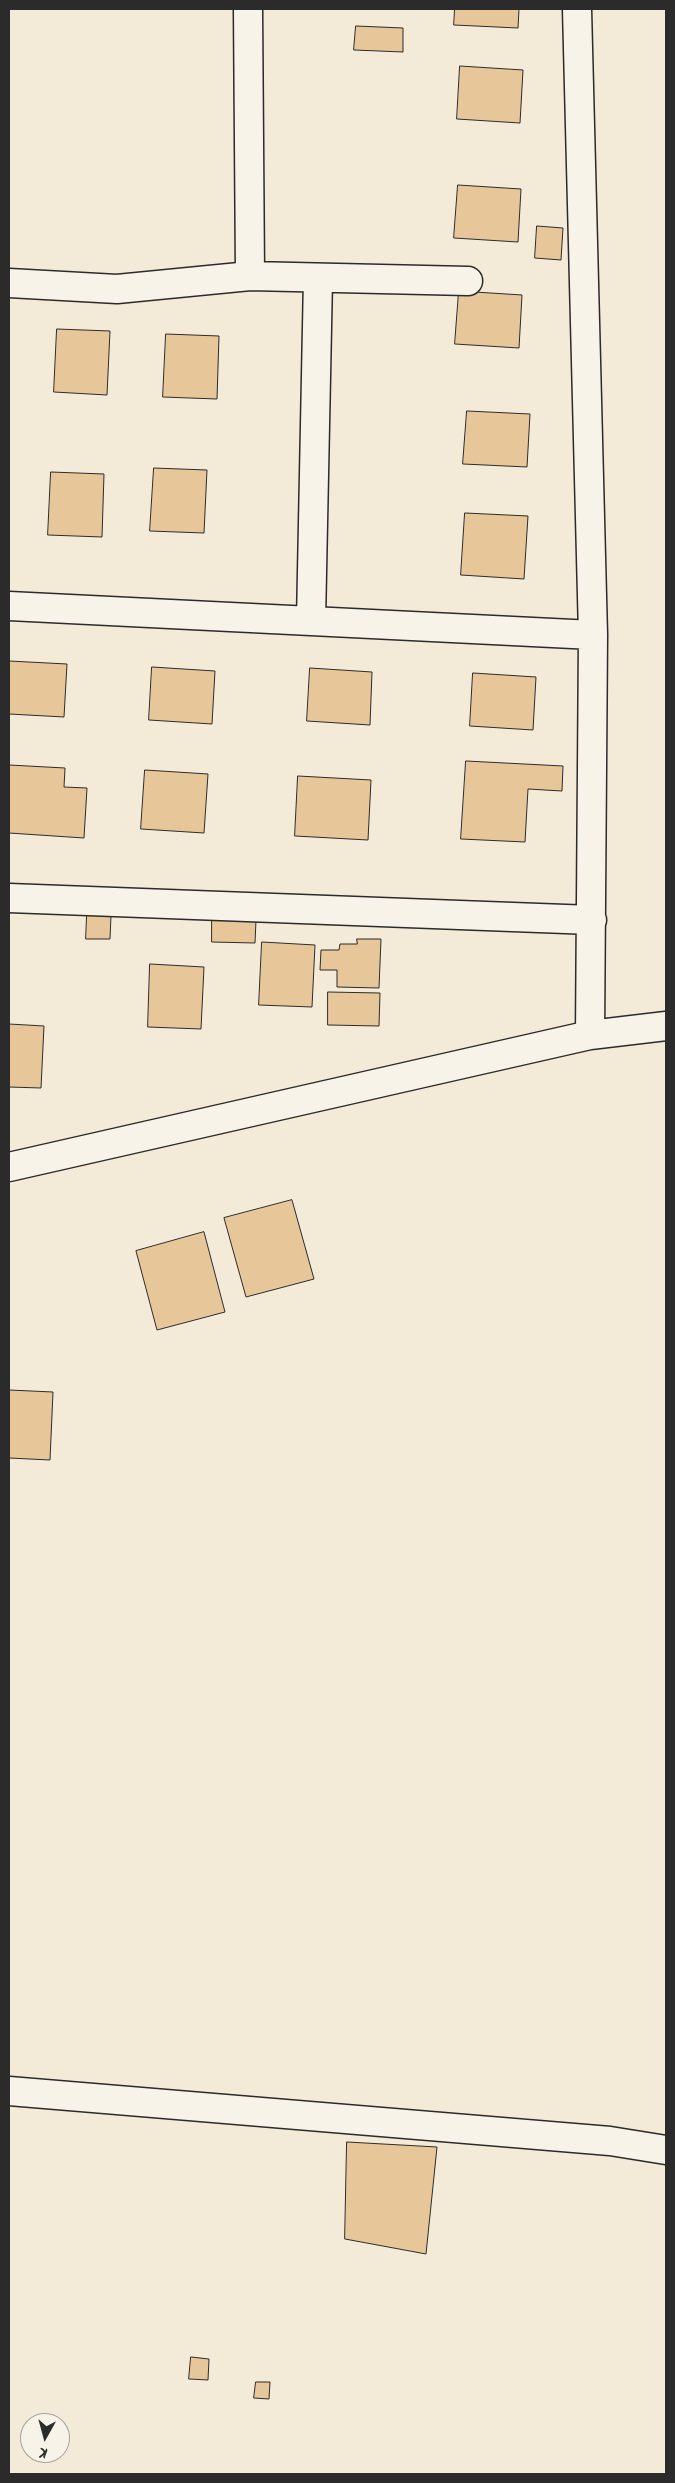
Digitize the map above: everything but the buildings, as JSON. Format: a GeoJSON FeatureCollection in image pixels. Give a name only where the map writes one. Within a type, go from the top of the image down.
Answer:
{"type":"FeatureCollection","features":[{"type":"Feature","properties":{"kind":"street"},"geometry":{"type":"LineString","coordinates":[[248,9],[250,276]]}},
{"type":"Feature","properties":{"kind":"street"},"geometry":{"type":"LineString","coordinates":[[578,9],[593,635],[590,1035]]}},
{"type":"Feature","properties":{"kind":"street"},"geometry":{"type":"LineString","coordinates":[[9,283],[117,289],[250,276],[468,281]]}},
{"type":"Feature","properties":{"kind":"street"},"geometry":{"type":"LineString","coordinates":[[311,621],[318,278]]}},
{"type":"Feature","properties":{"kind":"street"},"geometry":{"type":"LineString","coordinates":[[9,606],[593,635]]}},
{"type":"Feature","properties":{"kind":"street"},"geometry":{"type":"LineString","coordinates":[[9,898],[592,920]]}},
{"type":"Feature","properties":{"kind":"street"},"geometry":{"type":"LineString","coordinates":[[9,1167],[590,1035],[666,1026]]}},
{"type":"Feature","properties":{"kind":"street"},"geometry":{"type":"LineString","coordinates":[[9,2091],[610,2141],[666,2150]]}}]}
